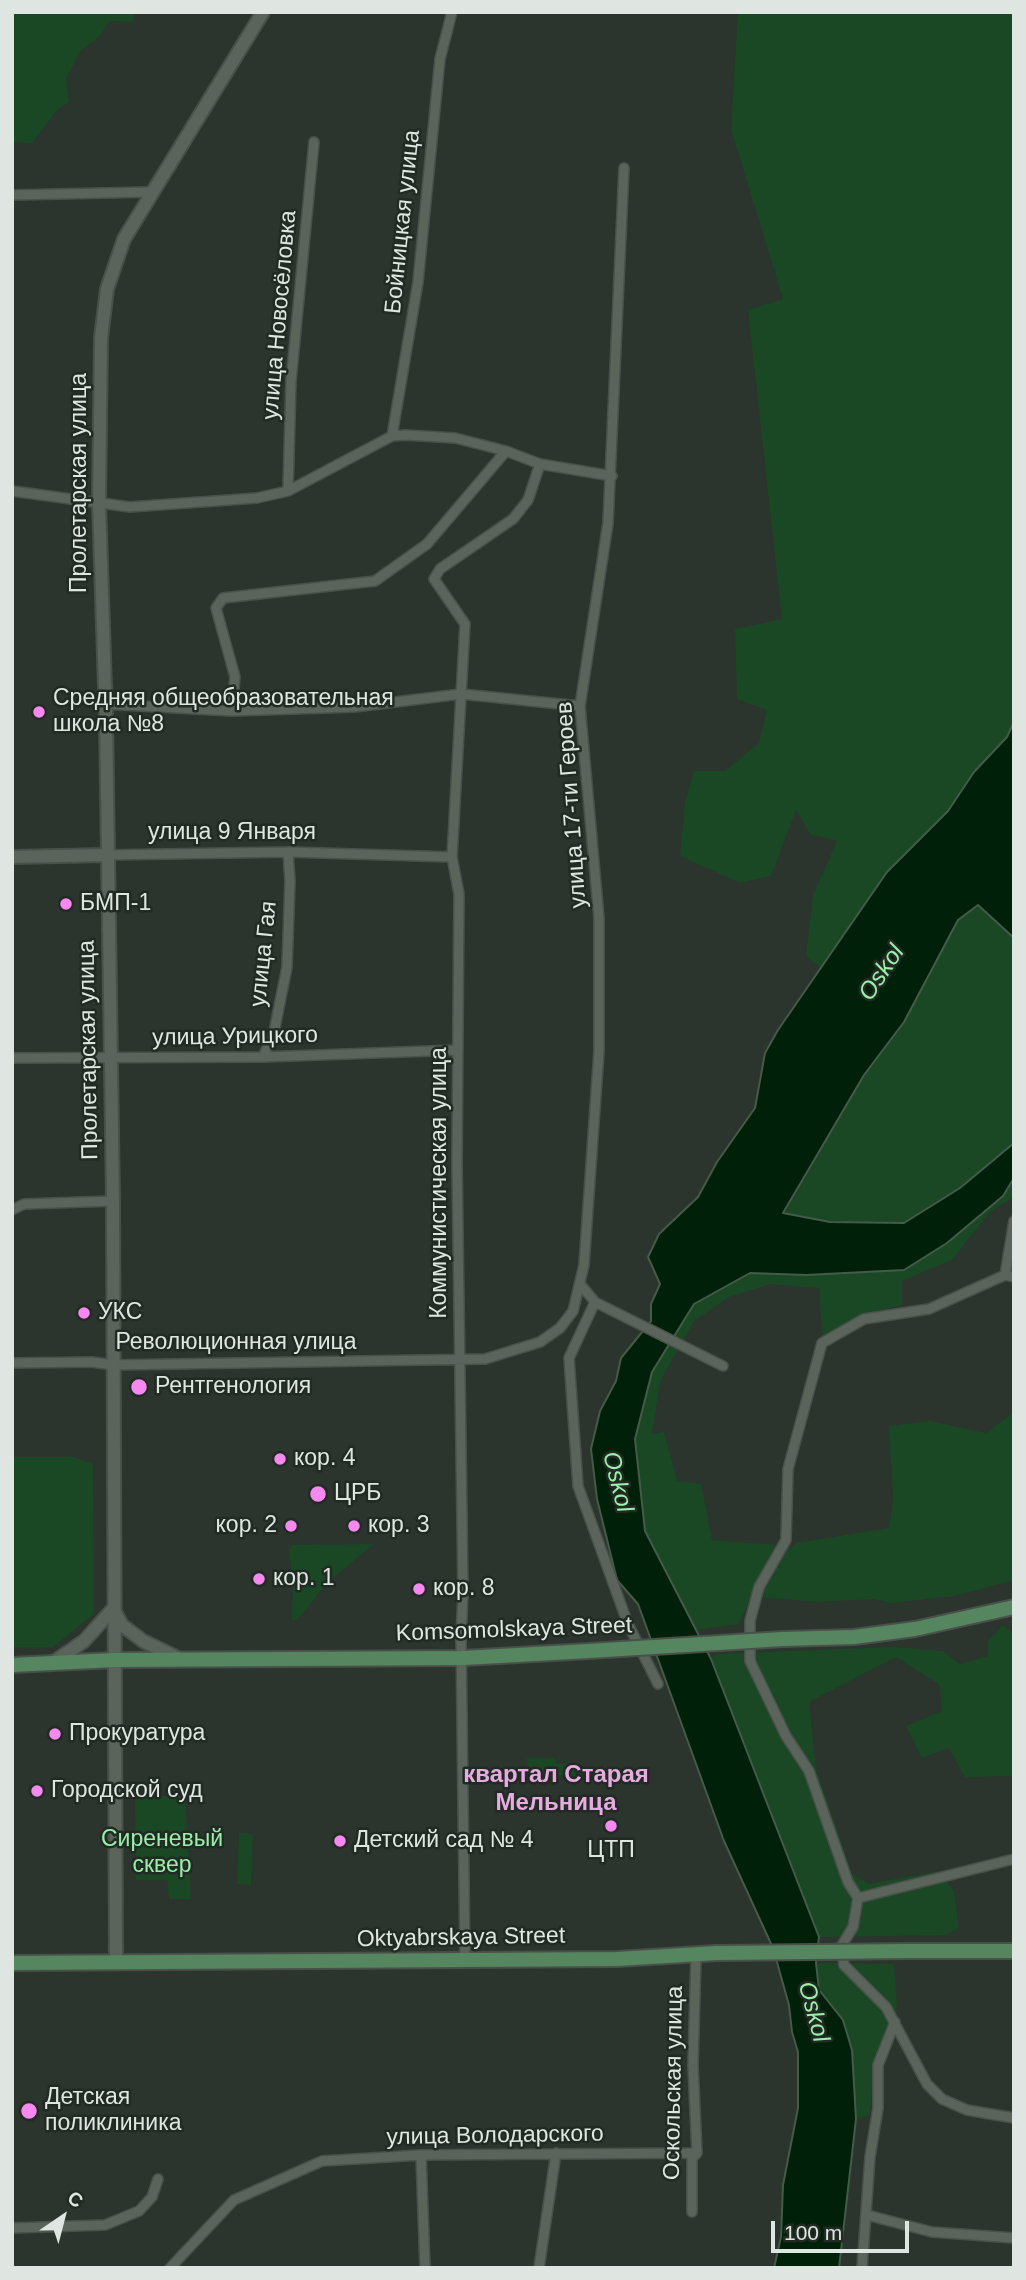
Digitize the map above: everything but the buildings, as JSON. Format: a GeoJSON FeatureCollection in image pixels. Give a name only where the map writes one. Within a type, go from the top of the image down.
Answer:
{"type":"FeatureCollection","features":[{"type":"Feature","properties":{"kind":"main road","name":"Пролетарская улица"},"geometry":{"type":"LineString","coordinates":[[116,1962],[113,1201],[99,503],[101,338],[107,289],[124,239],[150,192],[263,12]]}},
{"type":"Feature","properties":{"kind":"main road","name":"улица 9 Января"},"geometry":{"type":"LineString","coordinates":[[12,857],[106,855]]}},
{"type":"Feature","properties":{"kind":"main road","name":"Komsomolskaya Street"},"geometry":{"type":"LineString","coordinates":[[12,1665],[114,1660],[463,1658],[854,1637],[915,1629],[1014,1607]]}},
{"type":"Feature","properties":{"kind":"main road"},"geometry":{"type":"LineString","coordinates":[[50,1664],[84,1641],[113,1609],[122,1625],[149,1645],[181,1660]]}},
{"type":"Feature","properties":{"kind":"main road","name":"Oktyabrskaya Street"},"geometry":{"type":"LineString","coordinates":[[12,1963],[465,1960],[717,1953],[1010,1950]]}},
{"type":"Feature","properties":{"kind":"street","name":"Бойницкая улица"},"geometry":{"type":"LineString","coordinates":[[392,436],[418,282],[440,59],[452,12]]}},
{"type":"Feature","properties":{"kind":"street","name":"улица Новосёловка"},"geometry":{"type":"LineString","coordinates":[[288,491],[291,381],[314,142]]}},
{"type":"Feature","properties":{"kind":"street","name":"улица 17-ти Героев"},"geometry":{"type":"LineString","coordinates":[[460,1360],[504,1354],[540,1342],[567,1320],[573,1311],[581,1285],[597,1100],[599,918],[580,706],[608,523],[612,476],[624,168]]}},
{"type":"Feature","properties":{"kind":"street"},"geometry":{"type":"LineString","coordinates":[[12,195],[150,192]]}},
{"type":"Feature","properties":{"kind":"street"},"geometry":{"type":"LineString","coordinates":[[12,491],[130,507],[257,498],[288,491],[359,457],[392,436],[455,438],[506,451],[540,464],[612,476]]}},
{"type":"Feature","properties":{"kind":"street"},"geometry":{"type":"LineString","coordinates":[[232,711],[235,677],[216,608],[223,598],[376,581],[427,544],[506,451]]}},
{"type":"Feature","properties":{"kind":"street","name":"Коммунистическая улица"},"geometry":{"type":"LineString","coordinates":[[465,1960],[459,894],[452,857],[465,624],[434,579],[440,569],[513,519],[528,499],[540,464]]}},
{"type":"Feature","properties":{"kind":"street"},"geometry":{"type":"LineString","coordinates":[[105,704],[232,711],[355,707],[461,694],[580,706]]}},
{"type":"Feature","properties":{"kind":"street","name":"улица 9 Января"},"geometry":{"type":"LineString","coordinates":[[106,855],[288,852],[452,857]]}},
{"type":"Feature","properties":{"kind":"street","name":"улица Гая"},"geometry":{"type":"LineString","coordinates":[[263,1057],[275,1032],[287,967],[290,881],[288,852]]}},
{"type":"Feature","properties":{"kind":"street","name":"улица Урицкого"},"geometry":{"type":"LineString","coordinates":[[12,1058],[263,1057],[458,1050]]}},
{"type":"Feature","properties":{"kind":"street"},"geometry":{"type":"LineString","coordinates":[[12,1210],[24,1204],[113,1201]]}},
{"type":"Feature","properties":{"kind":"street"},"geometry":{"type":"LineString","coordinates":[[1014,1221],[1009,1276],[929,1309],[864,1319],[822,1342],[788,1469],[786,1540],[759,1587],[752,1611],[750,1661],[786,1736],[809,1771],[848,1882],[858,1898],[853,1927],[841,1947],[844,1965],[886,2007],[927,2084],[942,2099],[967,2110],[1014,2118]]}},
{"type":"Feature","properties":{"kind":"street"},"geometry":{"type":"LineString","coordinates":[[581,1285],[595,1302],[723,1366]]}},
{"type":"Feature","properties":{"kind":"street"},"geometry":{"type":"LineString","coordinates":[[595,1302],[569,1358],[578,1486],[628,1624],[658,1684]]}},
{"type":"Feature","properties":{"kind":"street","name":"Революционная улица"},"geometry":{"type":"LineString","coordinates":[[12,1363],[92,1362],[113,1365],[460,1360]]}},
{"type":"Feature","properties":{"kind":"street"},"geometry":{"type":"LineString","coordinates":[[858,1898],[1014,1858]]}},
{"type":"Feature","properties":{"kind":"street","name":"Оскольская улица"},"geometry":{"type":"LineString","coordinates":[[692,2212],[692,2158],[696,2153],[693,2066],[696,1955]]}},
{"type":"Feature","properties":{"kind":"street"},"geometry":{"type":"LineString","coordinates":[[862,2268],[870,2157],[878,2108],[878,2065],[895,2022]]}},
{"type":"Feature","properties":{"kind":"street"},"geometry":{"type":"LineString","coordinates":[[539,2268],[556,2153]]}},
{"type":"Feature","properties":{"kind":"street","name":"улица Володарского"},"geometry":{"type":"LineString","coordinates":[[170,2268],[234,2200],[265,2189],[297,2170],[338,2158],[696,2153]]}},
{"type":"Feature","properties":{"kind":"street"},"geometry":{"type":"LineString","coordinates":[[421,2155],[425,2268]]}},
{"type":"Feature","properties":{"kind":"street"},"geometry":{"type":"LineString","coordinates":[[12,2228],[105,2225],[139,2211],[152,2197],[158,2179]]}},
{"type":"Feature","properties":{"kind":"street"},"geometry":{"type":"LineString","coordinates":[[867,2215],[932,2232],[1014,2238]]}},
{"type":"Feature","properties":{"kind":"green space"},"geometry":{"type":"Polygon","coordinates":[[[12,12],[135,14],[133,22],[110,21],[99,37],[81,50],[66,79],[69,102],[58,109],[32,143],[12,142],[12,12]]]}},
{"type":"Feature","properties":{"kind":"green space"},"geometry":{"type":"Polygon","coordinates":[[[738,12],[1014,12],[1014,722],[1007,737],[974,772],[948,811],[887,872],[821,968],[806,956],[813,895],[837,841],[810,834],[796,810],[771,876],[740,883],[680,856],[685,802],[694,771],[725,771],[759,743],[767,710],[737,699],[735,629],[782,619],[748,310],[783,299],[731,129],[738,12]]]}},
{"type":"Feature","properties":{"kind":"green space"},"geometry":{"type":"Polygon","coordinates":[[[977,905],[1014,938],[1014,1143],[959,1188],[904,1222],[830,1221],[785,1213],[864,1075],[904,1022],[958,920],[977,905]]]}},
{"type":"Feature","properties":{"kind":"green space"},"geometry":{"type":"Polygon","coordinates":[[[1014,1178],[1014,1197],[990,1212],[952,1260],[902,1281],[902,1305],[863,1314],[822,1336],[819,1288],[771,1284],[729,1297],[694,1321],[660,1381],[652,1434],[664,1432],[677,1481],[701,1484],[712,1540],[775,1545],[739,1624],[695,1630],[645,1531],[635,1439],[652,1372],[694,1304],[750,1273],[806,1275],[904,1270],[947,1243],[1003,1196],[1014,1178]]]}},
{"type":"Feature","properties":{"kind":"green space"},"geometry":{"type":"Polygon","coordinates":[[[1014,1412],[1014,1580],[955,1596],[891,1603],[874,1599],[817,1602],[761,1597],[784,1552],[797,1543],[889,1528],[893,1501],[889,1426],[930,1421],[986,1433],[1014,1412]]]}},
{"type":"Feature","properties":{"kind":"green space"},"geometry":{"type":"Polygon","coordinates":[[[12,1457],[74,1457],[93,1464],[94,1614],[53,1647],[12,1647],[12,1457]]]}},
{"type":"Feature","properties":{"kind":"green space"},"geometry":{"type":"Polygon","coordinates":[[[374,1544],[329,1581],[297,1620],[292,1620],[293,1585],[289,1550],[292,1545],[374,1544]]]}},
{"type":"Feature","properties":{"kind":"green space"},"geometry":{"type":"Polygon","coordinates":[[[1003,1625],[1014,1634],[1014,1776],[965,1777],[949,1748],[922,1758],[906,1726],[942,1711],[940,1685],[896,1657],[809,1702],[816,1769],[852,1874],[869,1884],[939,1871],[954,1891],[959,1928],[945,1935],[819,1937],[711,1659],[716,1654],[894,1647],[943,1651],[960,1664],[988,1656],[988,1641],[1003,1625]]]}},
{"type":"Feature","properties":{"kind":"green space"},"geometry":{"type":"Polygon","coordinates":[[[527,1758],[555,1758],[556,1764],[575,1763],[575,1776],[528,1777],[527,1758]]]}},
{"type":"Feature","properties":{"kind":"green space","name":"Сиреневый сквер"},"geometry":{"type":"Polygon","coordinates":[[[185,1795],[191,1899],[169,1899],[167,1880],[136,1880],[135,1797],[185,1795]]]}},
{"type":"Feature","properties":{"kind":"green space"},"geometry":{"type":"Polygon","coordinates":[[[239,1833],[253,1834],[251,1885],[237,1884],[239,1833]]]}},
{"type":"Feature","properties":{"kind":"green space"},"geometry":{"type":"Polygon","coordinates":[[[816,1963],[894,1964],[897,2007],[874,2058],[870,2115],[856,2119],[852,2049],[843,2020],[819,1990],[816,1963]]]}},
{"type":"Feature","properties":{"kind":"water","name":"Oskol"},"geometry":{"type":"Polygon","coordinates":[[[1014,722],[1014,938],[978,905],[958,920],[904,1022],[864,1075],[783,1213],[830,1222],[904,1223],[960,1188],[1014,1143],[1014,1178],[1003,1196],[947,1243],[904,1270],[806,1275],[750,1273],[694,1304],[652,1372],[635,1439],[645,1531],[711,1659],[819,1937],[816,1963],[819,1990],[843,2020],[852,2050],[856,2119],[839,2268],[774,2268],[781,2237],[783,2185],[798,2108],[798,2052],[792,2032],[789,2005],[773,1948],[724,1841],[638,1604],[617,1580],[597,1499],[591,1449],[600,1411],[616,1381],[621,1358],[651,1321],[651,1304],[660,1284],[648,1257],[659,1234],[698,1197],[717,1162],[755,1108],[765,1053],[887,872],[948,811],[974,772],[1007,737],[1014,722]]]}},
{"type":"Feature","properties":{"kind":"place","name":"Средняя общеобразовательная школа №8"},"geometry":{"type":"Point","coordinates":[39,712]}},
{"type":"Feature","properties":{"kind":"place","name":"БМП-1"},"geometry":{"type":"Point","coordinates":[66,904]}},
{"type":"Feature","properties":{"kind":"place","name":"УКС"},"geometry":{"type":"Point","coordinates":[84,1313]}},
{"type":"Feature","properties":{"kind":"place","name":"Рентгенология"},"geometry":{"type":"Point","coordinates":[139,1387]}},
{"type":"Feature","properties":{"kind":"place","name":"кор. 4"},"geometry":{"type":"Point","coordinates":[280,1459]}},
{"type":"Feature","properties":{"kind":"place","name":"ЦРБ"},"geometry":{"type":"Point","coordinates":[318,1494]}},
{"type":"Feature","properties":{"kind":"place","name":"кор. 2"},"geometry":{"type":"Point","coordinates":[291,1526]}},
{"type":"Feature","properties":{"kind":"place","name":"кор. 3"},"geometry":{"type":"Point","coordinates":[354,1526]}},
{"type":"Feature","properties":{"kind":"place","name":"кор. 1"},"geometry":{"type":"Point","coordinates":[259,1579]}},
{"type":"Feature","properties":{"kind":"place","name":"кор. 8"},"geometry":{"type":"Point","coordinates":[419,1589]}},
{"type":"Feature","properties":{"kind":"place","name":"Прокуратура"},"geometry":{"type":"Point","coordinates":[55,1734]}},
{"type":"Feature","properties":{"kind":"place","name":"Городской суд"},"geometry":{"type":"Point","coordinates":[37,1791]}},
{"type":"Feature","properties":{"kind":"place","name":"ЦТП"},"geometry":{"type":"Point","coordinates":[611,1826]}},
{"type":"Feature","properties":{"kind":"place","name":"Детский сад № 4"},"geometry":{"type":"Point","coordinates":[340,1841]}},
{"type":"Feature","properties":{"kind":"place","name":"Детская поликлиника"},"geometry":{"type":"Point","coordinates":[29,2111]}},
{"type":"Feature","properties":{"kind":"district","name":"квартал Старая Мельница"},"geometry":{"type":"Point","coordinates":[556,1789]}}]}
